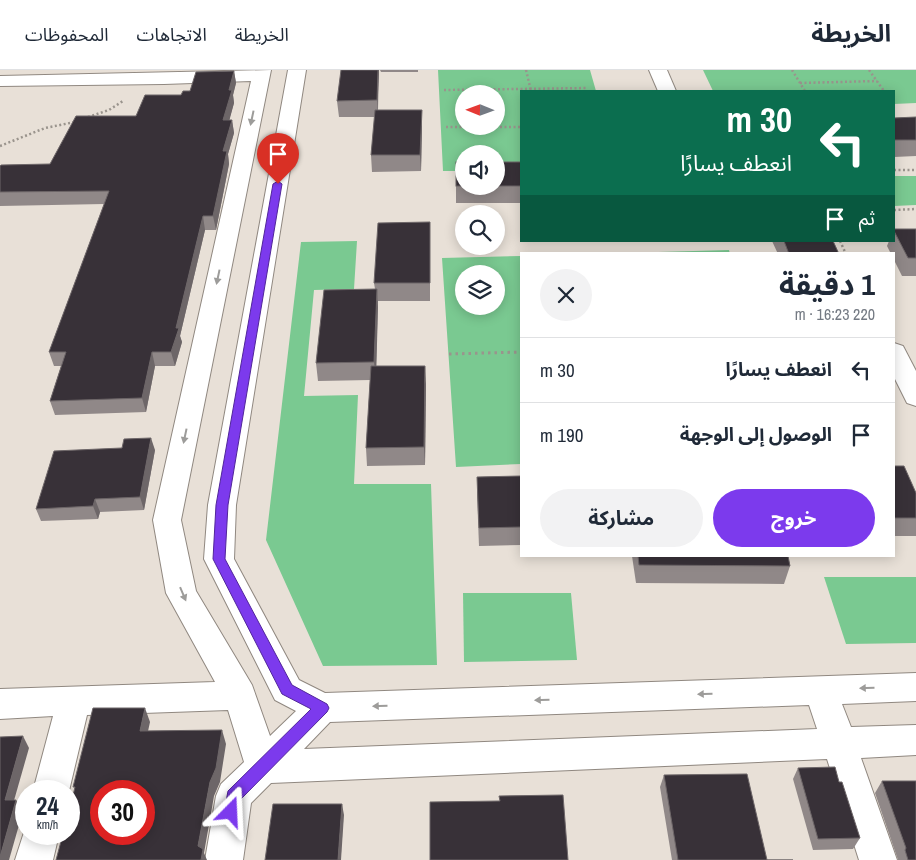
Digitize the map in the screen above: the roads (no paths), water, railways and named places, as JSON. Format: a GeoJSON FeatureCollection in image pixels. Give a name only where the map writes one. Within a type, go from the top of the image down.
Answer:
{"type":"FeatureCollection","features":[{"type":"Feature","properties":{"kind":"street"},"geometry":{"type":"LineString","coordinates":[[297,70],[222,505],[219,559],[287,690],[322,708],[916,686]]}},
{"type":"Feature","properties":{"kind":"street"},"geometry":{"type":"LineString","coordinates":[[658,70],[667,90]]}},
{"type":"Feature","properties":{"kind":"street"},"geometry":{"type":"LineString","coordinates":[[0,81],[164,79],[262,73],[167,520],[181,593],[240,695],[262,767]]}},
{"type":"Feature","properties":{"kind":"street"},"geometry":{"type":"LineString","coordinates":[[895,354],[916,397]]}},
{"type":"Feature","properties":{"kind":"street"},"geometry":{"type":"LineString","coordinates":[[821,690],[841,744],[878,860]]}},
{"type":"Feature","properties":{"kind":"street"},"geometry":{"type":"LineString","coordinates":[[0,704],[240,695]]}},
{"type":"Feature","properties":{"kind":"street"},"geometry":{"type":"LineString","coordinates":[[54,780],[74,700]]}},
{"type":"Feature","properties":{"kind":"street"},"geometry":{"type":"LineString","coordinates":[[224,860],[234,796],[322,708]]}},
{"type":"Feature","properties":{"kind":"street"},"geometry":{"type":"LineString","coordinates":[[262,767],[916,740]]}},
{"type":"Feature","properties":{"kind":"street"},"geometry":{"type":"LineString","coordinates":[[34,860],[38,845]]}}]}
